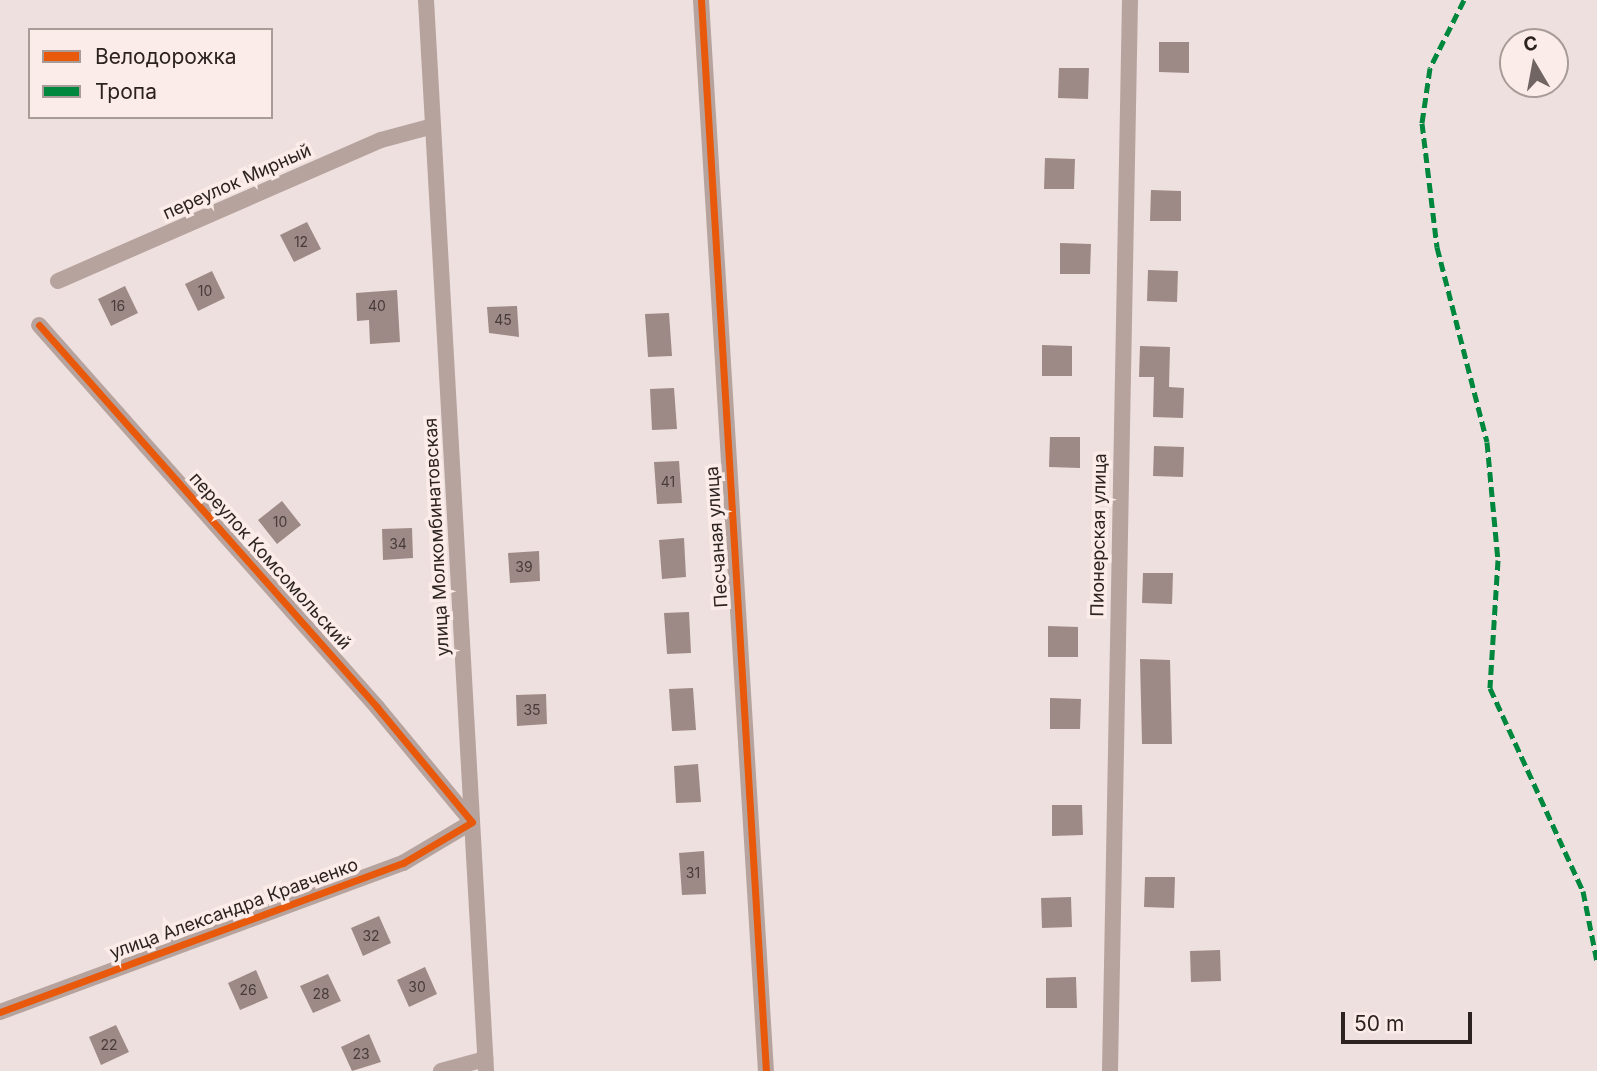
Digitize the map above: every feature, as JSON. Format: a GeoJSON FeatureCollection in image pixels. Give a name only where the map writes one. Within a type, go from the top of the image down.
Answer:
{"type":"FeatureCollection","features":[{"type":"Feature","properties":{"kind":"street","name":"улица Молкомбинатовская"},"geometry":{"type":"LineString","coordinates":[[426,0],[486,1065]]}},
{"type":"Feature","properties":{"kind":"street","name":"Песчаная улица"},"geometry":{"type":"LineString","coordinates":[[701,0],[766,1071]]}},
{"type":"Feature","properties":{"kind":"street","name":"Пионерская улица"},"geometry":{"type":"LineString","coordinates":[[1110,1071],[1130,0]]}},
{"type":"Feature","properties":{"kind":"street","name":"переулок Мирный"},"geometry":{"type":"LineString","coordinates":[[58,281],[381,140],[433,126]]}},
{"type":"Feature","properties":{"kind":"street","name":"переулок Комсомольский"},"geometry":{"type":"LineString","coordinates":[[40,325],[377,707],[472,822]]}},
{"type":"Feature","properties":{"kind":"street","name":"улица Александра Кравченко"},"geometry":{"type":"LineString","coordinates":[[0,1012],[403,863],[472,822]]}},
{"type":"Feature","properties":{"kind":"street"},"geometry":{"type":"LineString","coordinates":[[441,1071],[486,1065]]}},
{"type":"Feature","properties":{"kind":"building"},"geometry":{"type":"Polygon","coordinates":[[[1159,42],[1189,42],[1189,73],[1159,72],[1159,42]]]}},
{"type":"Feature","properties":{"kind":"building"},"geometry":{"type":"Polygon","coordinates":[[[1059,68],[1089,68],[1088,99],[1058,98],[1059,68]]]}},
{"type":"Feature","properties":{"kind":"building"},"geometry":{"type":"Polygon","coordinates":[[[1045,158],[1075,159],[1074,189],[1044,189],[1045,158]]]}},
{"type":"Feature","properties":{"kind":"building"},"geometry":{"type":"Polygon","coordinates":[[[1151,190],[1181,191],[1181,221],[1150,221],[1151,190]]]}},
{"type":"Feature","properties":{"kind":"building"},"geometry":{"type":"Polygon","coordinates":[[[307,222],[321,249],[294,262],[280,235],[307,222]]]}},
{"type":"Feature","properties":{"kind":"building"},"geometry":{"type":"Polygon","coordinates":[[[1060,243],[1091,244],[1090,274],[1060,274],[1060,243]]]}},
{"type":"Feature","properties":{"kind":"building"},"geometry":{"type":"Polygon","coordinates":[[[1148,270],[1178,271],[1177,302],[1147,301],[1148,270]]]}},
{"type":"Feature","properties":{"kind":"building"},"geometry":{"type":"Polygon","coordinates":[[[212,271],[225,298],[198,311],[185,284],[212,271]]]}},
{"type":"Feature","properties":{"kind":"building"},"geometry":{"type":"Polygon","coordinates":[[[125,286],[138,313],[111,326],[98,299],[125,286]]]}},
{"type":"Feature","properties":{"kind":"building"},"geometry":{"type":"Polygon","coordinates":[[[397,290],[400,342],[370,344],[369,320],[357,321],[356,293],[397,290]]]}},
{"type":"Feature","properties":{"kind":"building"},"geometry":{"type":"Polygon","coordinates":[[[517,306],[519,337],[489,333],[487,307],[517,306]]]}},
{"type":"Feature","properties":{"kind":"building"},"geometry":{"type":"Polygon","coordinates":[[[669,313],[672,356],[648,357],[645,314],[669,313]]]}},
{"type":"Feature","properties":{"kind":"building"},"geometry":{"type":"Polygon","coordinates":[[[1042,345],[1072,346],[1072,376],[1042,376],[1042,345]]]}},
{"type":"Feature","properties":{"kind":"building"},"geometry":{"type":"Polygon","coordinates":[[[1140,346],[1170,347],[1169,387],[1184,388],[1183,418],[1153,417],[1154,377],[1139,377],[1140,346]]]}},
{"type":"Feature","properties":{"kind":"building"},"geometry":{"type":"Polygon","coordinates":[[[674,388],[677,429],[652,430],[650,389],[674,388]]]}},
{"type":"Feature","properties":{"kind":"building"},"geometry":{"type":"Polygon","coordinates":[[[1050,437],[1080,437],[1080,468],[1049,467],[1050,437]]]}},
{"type":"Feature","properties":{"kind":"building"},"geometry":{"type":"Polygon","coordinates":[[[1154,446],[1184,447],[1183,477],[1153,476],[1154,446]]]}},
{"type":"Feature","properties":{"kind":"building"},"geometry":{"type":"Polygon","coordinates":[[[679,461],[682,503],[657,504],[654,462],[679,461]]]}},
{"type":"Feature","properties":{"kind":"building"},"geometry":{"type":"Polygon","coordinates":[[[282,501],[301,525],[277,544],[258,520],[282,501]]]}},
{"type":"Feature","properties":{"kind":"building"},"geometry":{"type":"Polygon","coordinates":[[[412,528],[413,558],[383,560],[382,529],[412,528]]]}},
{"type":"Feature","properties":{"kind":"building"},"geometry":{"type":"Polygon","coordinates":[[[684,538],[686,577],[662,579],[659,540],[684,538]]]}},
{"type":"Feature","properties":{"kind":"building"},"geometry":{"type":"Polygon","coordinates":[[[539,551],[540,581],[510,583],[508,553],[539,551]]]}},
{"type":"Feature","properties":{"kind":"building"},"geometry":{"type":"Polygon","coordinates":[[[1143,573],[1173,573],[1172,604],[1142,603],[1143,573]]]}},
{"type":"Feature","properties":{"kind":"building"},"geometry":{"type":"Polygon","coordinates":[[[689,612],[691,653],[667,654],[664,613],[689,612]]]}},
{"type":"Feature","properties":{"kind":"building"},"geometry":{"type":"Polygon","coordinates":[[[1048,626],[1078,627],[1078,657],[1048,657],[1048,626]]]}},
{"type":"Feature","properties":{"kind":"building"},"geometry":{"type":"Polygon","coordinates":[[[1140,659],[1170,660],[1172,744],[1142,744],[1140,659]]]}},
{"type":"Feature","properties":{"kind":"building"},"geometry":{"type":"Polygon","coordinates":[[[693,688],[696,730],[672,731],[669,689],[693,688]]]}},
{"type":"Feature","properties":{"kind":"building"},"geometry":{"type":"Polygon","coordinates":[[[546,694],[547,724],[517,726],[516,695],[546,694]]]}},
{"type":"Feature","properties":{"kind":"building"},"geometry":{"type":"Polygon","coordinates":[[[1050,698],[1081,699],[1080,729],[1050,729],[1050,698]]]}},
{"type":"Feature","properties":{"kind":"building"},"geometry":{"type":"Polygon","coordinates":[[[698,764],[701,802],[676,803],[674,766],[698,764]]]}},
{"type":"Feature","properties":{"kind":"building"},"geometry":{"type":"Polygon","coordinates":[[[1052,805],[1082,805],[1083,835],[1052,836],[1052,805]]]}},
{"type":"Feature","properties":{"kind":"building"},"geometry":{"type":"Polygon","coordinates":[[[704,851],[706,894],[682,895],[679,853],[704,851]]]}},
{"type":"Feature","properties":{"kind":"building"},"geometry":{"type":"Polygon","coordinates":[[[1145,877],[1175,877],[1174,908],[1144,907],[1145,877]]]}},
{"type":"Feature","properties":{"kind":"building"},"geometry":{"type":"Polygon","coordinates":[[[1071,897],[1072,927],[1042,928],[1041,898],[1071,897]]]}},
{"type":"Feature","properties":{"kind":"building"},"geometry":{"type":"Polygon","coordinates":[[[379,916],[391,943],[363,956],[351,928],[379,916]]]}},
{"type":"Feature","properties":{"kind":"building"},"geometry":{"type":"Polygon","coordinates":[[[1220,950],[1221,981],[1191,982],[1190,951],[1220,950]]]}},
{"type":"Feature","properties":{"kind":"building"},"geometry":{"type":"Polygon","coordinates":[[[425,967],[437,994],[409,1007],[397,980],[425,967]]]}},
{"type":"Feature","properties":{"kind":"building"},"geometry":{"type":"Polygon","coordinates":[[[256,970],[268,998],[240,1010],[228,983],[256,970]]]}},
{"type":"Feature","properties":{"kind":"building"},"geometry":{"type":"Polygon","coordinates":[[[328,974],[341,1001],[313,1013],[300,986],[328,974]]]}},
{"type":"Feature","properties":{"kind":"building"},"geometry":{"type":"Polygon","coordinates":[[[1076,977],[1077,1008],[1046,1008],[1046,978],[1076,977]]]}},
{"type":"Feature","properties":{"kind":"building"},"geometry":{"type":"Polygon","coordinates":[[[116,1025],[129,1052],[101,1065],[89,1037],[116,1025]]]}},
{"type":"Feature","properties":{"kind":"building"},"geometry":{"type":"Polygon","coordinates":[[[369,1034],[381,1062],[352,1071],[341,1047],[369,1034]]]}},
{"type":"Feature","properties":{"kind":"marked path"},"geometry":{"type":"LineString","coordinates":[[1464,0],[1430,68],[1422,123],[1437,247],[1487,442],[1498,560],[1490,688],[1583,891],[1597,962]]}},
{"type":"Feature","properties":{"kind":"cycle path"},"geometry":{"type":"LineString","coordinates":[[701,0],[766,1071]]}},
{"type":"Feature","properties":{"kind":"cycle path"},"geometry":{"type":"LineString","coordinates":[[0,1012],[403,863],[472,822],[377,707],[39,325]]}}]}
